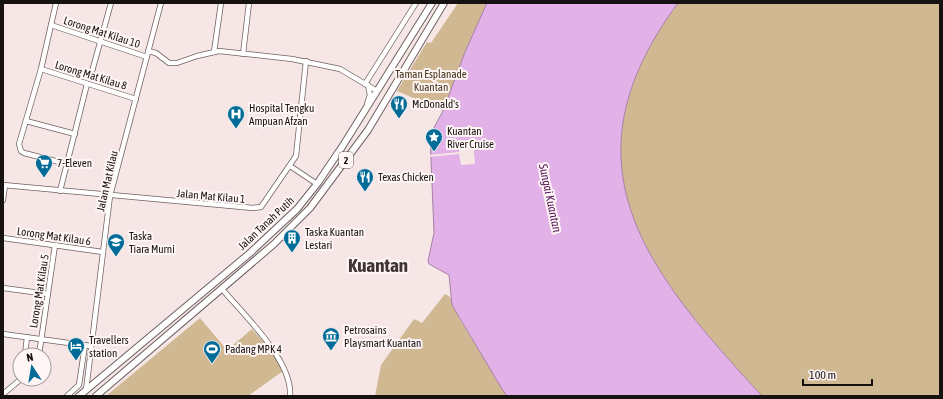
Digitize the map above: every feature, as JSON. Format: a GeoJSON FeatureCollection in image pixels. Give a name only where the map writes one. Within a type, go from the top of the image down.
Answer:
{"type":"FeatureCollection","features":[{"type":"Feature","properties":{"kind":"highway","name":"Jalan Tanah Putih"},"geometry":{"type":"LineString","coordinates":[[79,396],[268,237],[297,209],[317,184],[359,120],[432,3]]}},
{"type":"Feature","properties":{"kind":"highway","name":"Jalan Tanah Putih"},"geometry":{"type":"LineString","coordinates":[[96,396],[274,244],[310,208],[368,130],[442,5]]}},
{"type":"Feature","properties":{"kind":"highway"},"geometry":{"type":"LineString","coordinates":[[359,120],[375,102],[379,100],[382,105]]}},
{"type":"Feature","properties":{"kind":"street","name":"Lorong Mat Kilau 8"},"geometry":{"type":"LineString","coordinates":[[56,3],[41,69],[19,147],[24,153],[67,164]]}},
{"type":"Feature","properties":{"kind":"street"},"geometry":{"type":"LineString","coordinates":[[91,75],[111,3]]}},
{"type":"Feature","properties":{"kind":"street","name":"Jalan Mat Kilau"},"geometry":{"type":"LineString","coordinates":[[86,390],[110,196],[161,3]]}},
{"type":"Feature","properties":{"kind":"street"},"geometry":{"type":"LineString","coordinates":[[214,52],[221,3]]}},
{"type":"Feature","properties":{"kind":"street"},"geometry":{"type":"LineString","coordinates":[[243,54],[249,3]]}},
{"type":"Feature","properties":{"kind":"street"},"geometry":{"type":"LineString","coordinates":[[365,110],[370,95],[367,84],[416,3]]}},
{"type":"Feature","properties":{"kind":"street","name":"Lorong Mat Kilau 10"},"geometry":{"type":"LineString","coordinates":[[51,25],[147,57]]}},
{"type":"Feature","properties":{"kind":"street"},"geometry":{"type":"LineString","coordinates":[[148,51],[156,53],[169,63],[177,63],[214,52],[306,61],[340,69],[377,91]]}},
{"type":"Feature","properties":{"kind":"street","name":"Jalan Mat Kilau 1"},"geometry":{"type":"LineString","coordinates":[[4,185],[110,196],[256,208],[264,205],[290,166],[297,150],[306,61]]}},
{"type":"Feature","properties":{"kind":"street","name":"Lorong Mat Kilau 8"},"geometry":{"type":"LineString","coordinates":[[41,69],[136,99]]}},
{"type":"Feature","properties":{"kind":"street"},"geometry":{"type":"LineString","coordinates":[[60,191],[87,84]]}},
{"type":"Feature","properties":{"kind":"street"},"geometry":{"type":"LineString","coordinates":[[26,121],[74,134]]}},
{"type":"Feature","properties":{"kind":"street"},"geometry":{"type":"LineString","coordinates":[[290,166],[317,184]]}},
{"type":"Feature","properties":{"kind":"street"},"geometry":{"type":"LineString","coordinates":[[3,200],[4,185]]}},
{"type":"Feature","properties":{"kind":"street","name":"Lorong Mat Kilau 6"},"geometry":{"type":"LineString","coordinates":[[3,238],[103,252]]}},
{"type":"Feature","properties":{"kind":"street","name":"Lorong Mat Kilau 5"},"geometry":{"type":"LineString","coordinates":[[40,347],[55,245]]}},
{"type":"Feature","properties":{"kind":"street"},"geometry":{"type":"LineString","coordinates":[[3,288],[48,294]]}},
{"type":"Feature","properties":{"kind":"street"},"geometry":{"type":"LineString","coordinates":[[222,289],[281,361],[290,381],[290,396]]}},
{"type":"Feature","properties":{"kind":"street"},"geometry":{"type":"LineString","coordinates":[[3,334],[91,346]]}},
{"type":"Feature","properties":{"kind":"street"},"geometry":{"type":"LineString","coordinates":[[26,347],[27,337]]}},
{"type":"Feature","properties":{"kind":"street"},"geometry":{"type":"LineString","coordinates":[[68,396],[79,385],[84,345]]}},
{"type":"Feature","properties":{"kind":"street"},"geometry":{"type":"LineString","coordinates":[[3,394],[12,386]]}},
{"type":"Feature","properties":{"kind":"green space","name":"Taman Esplanade Kuantan"},"geometry":{"type":"Polygon","coordinates":[[[458,3],[487,3],[465,52],[443,111],[397,91],[427,42],[431,43],[458,3]]]}},
{"type":"Feature","properties":{"kind":"green space"},"geometry":{"type":"Polygon","coordinates":[[[678,3],[940,3],[940,396],[762,396],[720,350],[683,305],[653,259],[632,213],[622,166],[624,115],[642,61],[678,3]]]}},
{"type":"Feature","properties":{"kind":"green space"},"geometry":{"type":"Polygon","coordinates":[[[445,294],[450,297],[459,318],[507,396],[375,396],[381,365],[414,319],[422,323],[445,294]]]}},
{"type":"Feature","properties":{"kind":"green space","name":"Padang MPK 4"},"geometry":{"type":"Polygon","coordinates":[[[200,318],[227,350],[252,329],[276,357],[283,371],[248,396],[106,396],[200,318]]]}},
{"type":"Feature","properties":{"kind":"water","name":"Sungai Kuantan"},"geometry":{"type":"Polygon","coordinates":[[[487,3],[678,3],[642,61],[624,115],[622,166],[632,213],[653,259],[683,305],[720,350],[762,396],[507,396],[502,389],[452,305],[449,275],[429,264],[428,261],[434,233],[430,135],[443,111],[465,52],[487,3]]]}},
{"type":"Feature","properties":{"kind":"pier"},"geometry":{"type":"Polygon","coordinates":[[[473,142],[475,164],[461,165],[459,154],[429,157],[429,155],[459,152],[459,144],[473,142]]]}},
{"type":"Feature","properties":{"kind":"place","name":"McDonald's"},"geometry":{"type":"Point","coordinates":[399,119]}},
{"type":"Feature","properties":{"kind":"place","name":"Hospital Tengku Ampuan Afzan"},"geometry":{"type":"Point","coordinates":[236,129]}},
{"type":"Feature","properties":{"kind":"place","name":"Kuantan River Cruise"},"geometry":{"type":"Point","coordinates":[434,152]}},
{"type":"Feature","properties":{"kind":"place","name":"7-Eleven"},"geometry":{"type":"Point","coordinates":[44,178]}},
{"type":"Feature","properties":{"kind":"place","name":"Texas Chicken"},"geometry":{"type":"Point","coordinates":[365,192]}},
{"type":"Feature","properties":{"kind":"place","name":"Taska Kuantan Lestari"},"geometry":{"type":"Point","coordinates":[292,253]}},
{"type":"Feature","properties":{"kind":"place","name":"Taska Tiara Murni"},"geometry":{"type":"Point","coordinates":[116,257]}},
{"type":"Feature","properties":{"kind":"place","name":"Petrosains Playsmart Kuantan"},"geometry":{"type":"Point","coordinates":[331,351]}},
{"type":"Feature","properties":{"kind":"place","name":"Travellers station"},"geometry":{"type":"Point","coordinates":[76,361]}},
{"type":"Feature","properties":{"kind":"place","name":"Padang MPK 4"},"geometry":{"type":"Point","coordinates":[212,364]}},
{"type":"Feature","properties":{"kind":"district","name":"Kuantan"},"geometry":{"type":"Point","coordinates":[378,265]}}]}
